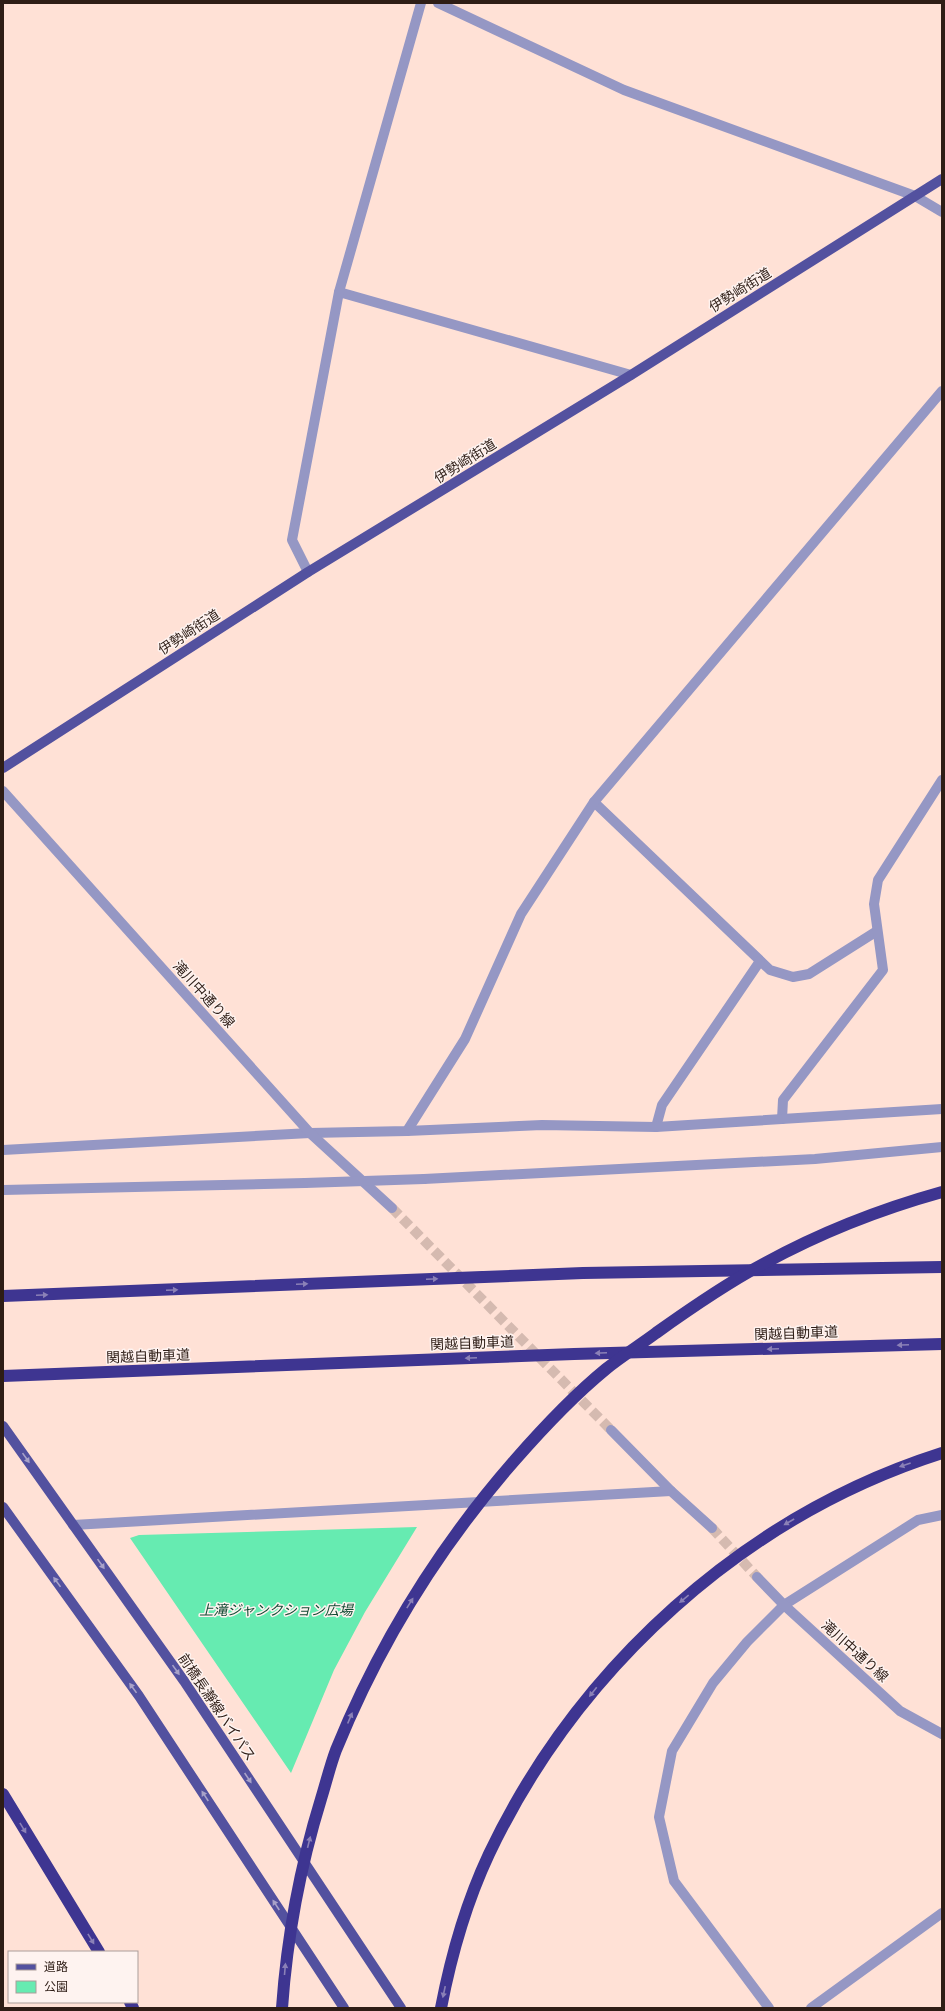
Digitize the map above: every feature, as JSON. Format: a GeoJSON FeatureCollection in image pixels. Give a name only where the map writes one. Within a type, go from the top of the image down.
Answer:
{"type":"FeatureCollection","features":[{"type":"Feature","properties":{"kind":"highway"},"geometry":{"type":"LineString","coordinates":[[282,2008],[285,1962],[299,1882],[314,1823],[335,1753],[367,1679],[404,1612],[439,1556],[490,1488],[547,1424],[606,1368],[692,1307],[765,1263],[846,1225],[942,1192]]}},
{"type":"Feature","properties":{"kind":"highway"},"geometry":{"type":"LineString","coordinates":[[3,1296],[583,1273],[942,1267]]}},
{"type":"Feature","properties":{"kind":"highway","name":"関越自動車道"},"geometry":{"type":"LineString","coordinates":[[7,1376],[582,1354],[942,1344]]}},
{"type":"Feature","properties":{"kind":"highway"},"geometry":{"type":"LineString","coordinates":[[441,2008],[447,1976],[464,1919],[492,1848],[520,1795],[562,1731],[605,1676],[658,1620],[708,1580],[777,1529],[835,1496],[901,1466],[942,1453]]}},
{"type":"Feature","properties":{"kind":"highway"},"geometry":{"type":"LineString","coordinates":[[3,1794],[98,1951]]}},
{"type":"Feature","properties":{"kind":"main road","name":"伊勢崎街道"},"geometry":{"type":"LineString","coordinates":[[3,768],[308,572],[631,376],[942,180]]}},
{"type":"Feature","properties":{"kind":"main road","name":"前橋長瀞線バイパス"},"geometry":{"type":"LineString","coordinates":[[3,1426],[184,1681],[401,2008]]}},
{"type":"Feature","properties":{"kind":"main road"},"geometry":{"type":"LineString","coordinates":[[3,1507],[139,1696],[344,2008]]}},
{"type":"Feature","properties":{"kind":"street"},"geometry":{"type":"LineString","coordinates":[[308,572],[292,540],[339,292],[421,3]]}},
{"type":"Feature","properties":{"kind":"street"},"geometry":{"type":"LineString","coordinates":[[442,4],[624,90],[915,196],[942,212]]}},
{"type":"Feature","properties":{"kind":"street"},"geometry":{"type":"LineString","coordinates":[[339,292],[631,376]]}},
{"type":"Feature","properties":{"kind":"street"},"geometry":{"type":"LineString","coordinates":[[408,1131],[465,1039],[520,914],[594,802],[942,392]]}},
{"type":"Feature","properties":{"kind":"street"},"geometry":{"type":"LineString","coordinates":[[782,1119],[783,1100],[883,970],[874,904],[878,880],[942,780]]}},
{"type":"Feature","properties":{"kind":"street","name":"滝川中通り線"},"geometry":{"type":"LineString","coordinates":[[3,791],[310,1133],[392,1208]]}},
{"type":"Feature","properties":{"kind":"street"},"geometry":{"type":"LineString","coordinates":[[594,802],[770,970],[793,977],[809,974],[877,930]]}},
{"type":"Feature","properties":{"kind":"street"},"geometry":{"type":"LineString","coordinates":[[656,1127],[662,1105],[760,961]]}},
{"type":"Feature","properties":{"kind":"street"},"geometry":{"type":"LineString","coordinates":[[3,1150],[310,1133],[408,1131],[542,1125],[656,1127],[942,1108]]}},
{"type":"Feature","properties":{"kind":"street"},"geometry":{"type":"LineString","coordinates":[[3,1190],[424,1179],[815,1159],[942,1147]]}},
{"type":"Feature","properties":{"kind":"street"},"geometry":{"type":"LineString","coordinates":[[611,1430],[671,1491],[712,1528]]}},
{"type":"Feature","properties":{"kind":"street"},"geometry":{"type":"LineString","coordinates":[[73,1525],[671,1491]]}},
{"type":"Feature","properties":{"kind":"street"},"geometry":{"type":"LineString","coordinates":[[769,2008],[674,1881],[659,1816],[672,1751],[713,1683],[747,1642],[784,1605],[918,1520],[942,1515]]}},
{"type":"Feature","properties":{"kind":"street","name":"滝川中通り線"},"geometry":{"type":"LineString","coordinates":[[757,1577],[784,1605],[900,1711],[942,1734]]}},
{"type":"Feature","properties":{"kind":"street"},"geometry":{"type":"LineString","coordinates":[[811,2008],[942,1914]]}},
{"type":"Feature","properties":{"kind":"green space","name":"上滝ジャンクション広場"},"geometry":{"type":"Polygon","coordinates":[[[417,1527],[365,1612],[334,1670],[291,1773],[130,1538],[139,1535],[417,1527]]]}},
{"type":"Feature","properties":{"kind":"tunnel"},"geometry":{"type":"LineString","coordinates":[[392,1208],[611,1430]]}},
{"type":"Feature","properties":{"kind":"tunnel"},"geometry":{"type":"LineString","coordinates":[[712,1528],[757,1577]]}}]}
